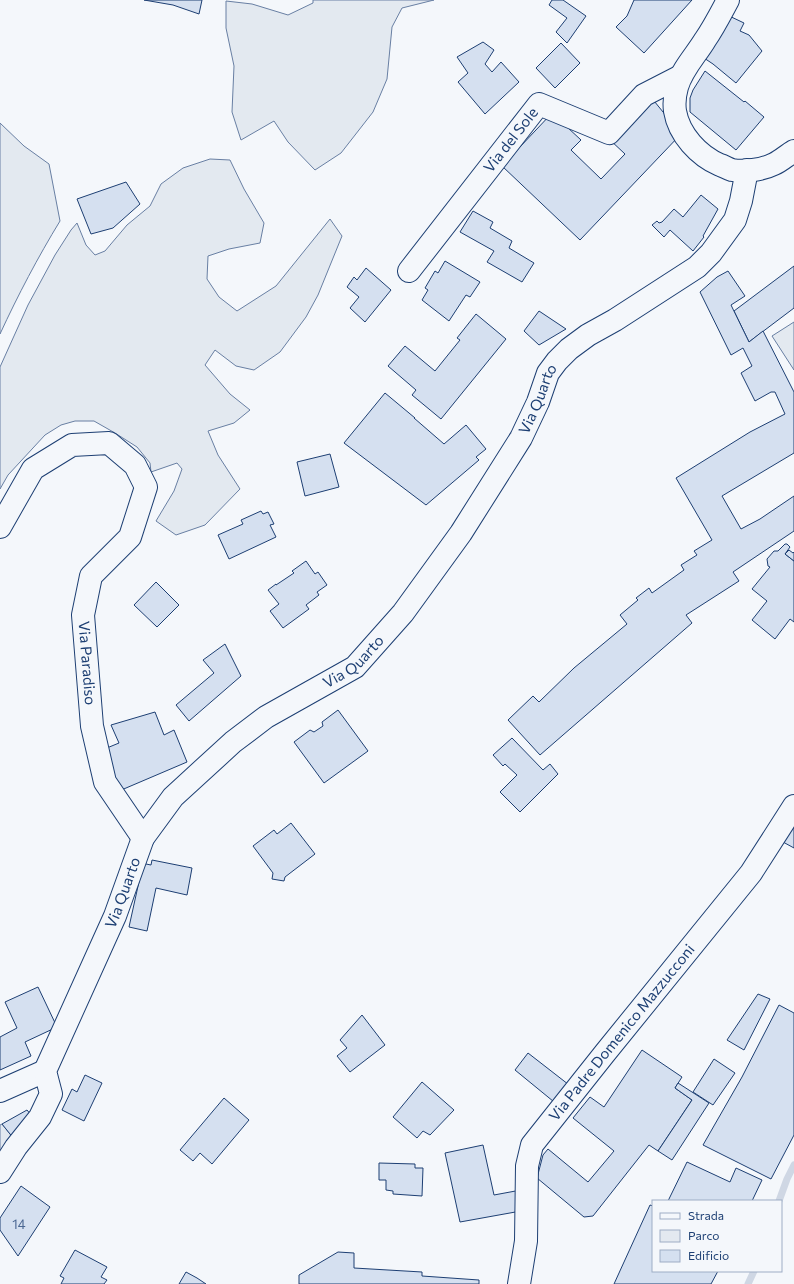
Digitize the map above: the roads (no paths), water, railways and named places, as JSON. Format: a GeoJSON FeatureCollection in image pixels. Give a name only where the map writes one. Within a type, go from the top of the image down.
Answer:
{"type":"FeatureCollection","features":[{"type":"Feature","properties":{"kind":"street"},"geometry":{"type":"LineString","coordinates":[[728,0],[706,38],[681,76],[677,87],[675,110],[684,134],[702,155],[731,170],[747,170],[774,164],[794,151]]}},
{"type":"Feature","properties":{"kind":"street","name":"Via del Sole"},"geometry":{"type":"LineString","coordinates":[[409,271],[539,104],[609,132],[644,95],[681,76]]}},
{"type":"Feature","properties":{"kind":"street","name":"Via Quarto"},"geometry":{"type":"LineString","coordinates":[[46,1071],[115,916],[144,838],[173,797],[233,742],[266,717],[355,667],[403,613],[461,533],[521,438],[538,402],[548,373],[557,361],[569,349],[588,336],[686,276],[711,253],[735,220],[741,201],[747,170]]}},
{"type":"Feature","properties":{"kind":"street","name":"Via Paradiso"},"geometry":{"type":"LineString","coordinates":[[0,527],[34,469],[72,445],[109,443],[135,465],[146,487],[130,537],[91,576],[83,615],[92,726],[105,782],[144,838]]}},
{"type":"Feature","properties":{"kind":"street","name":"Via Padre Domenico Mazzucconi"},"geometry":{"type":"LineString","coordinates":[[519,1284],[526,1240],[527,1166],[532,1145],[605,1052],[751,873],[794,806]]}},
{"type":"Feature","properties":{"kind":"street"},"geometry":{"type":"LineString","coordinates":[[0,1091],[46,1071],[51,1094],[40,1118],[16,1147],[0,1172]]}},
{"type":"Feature","properties":{"kind":"waterway"},"geometry":{"type":"LineString","coordinates":[[779,1200],[794,1165]]}},
{"type":"Feature","properties":{"kind":"waterway"},"geometry":{"type":"LineString","coordinates":[[748,1284],[754,1272]]}}]}
